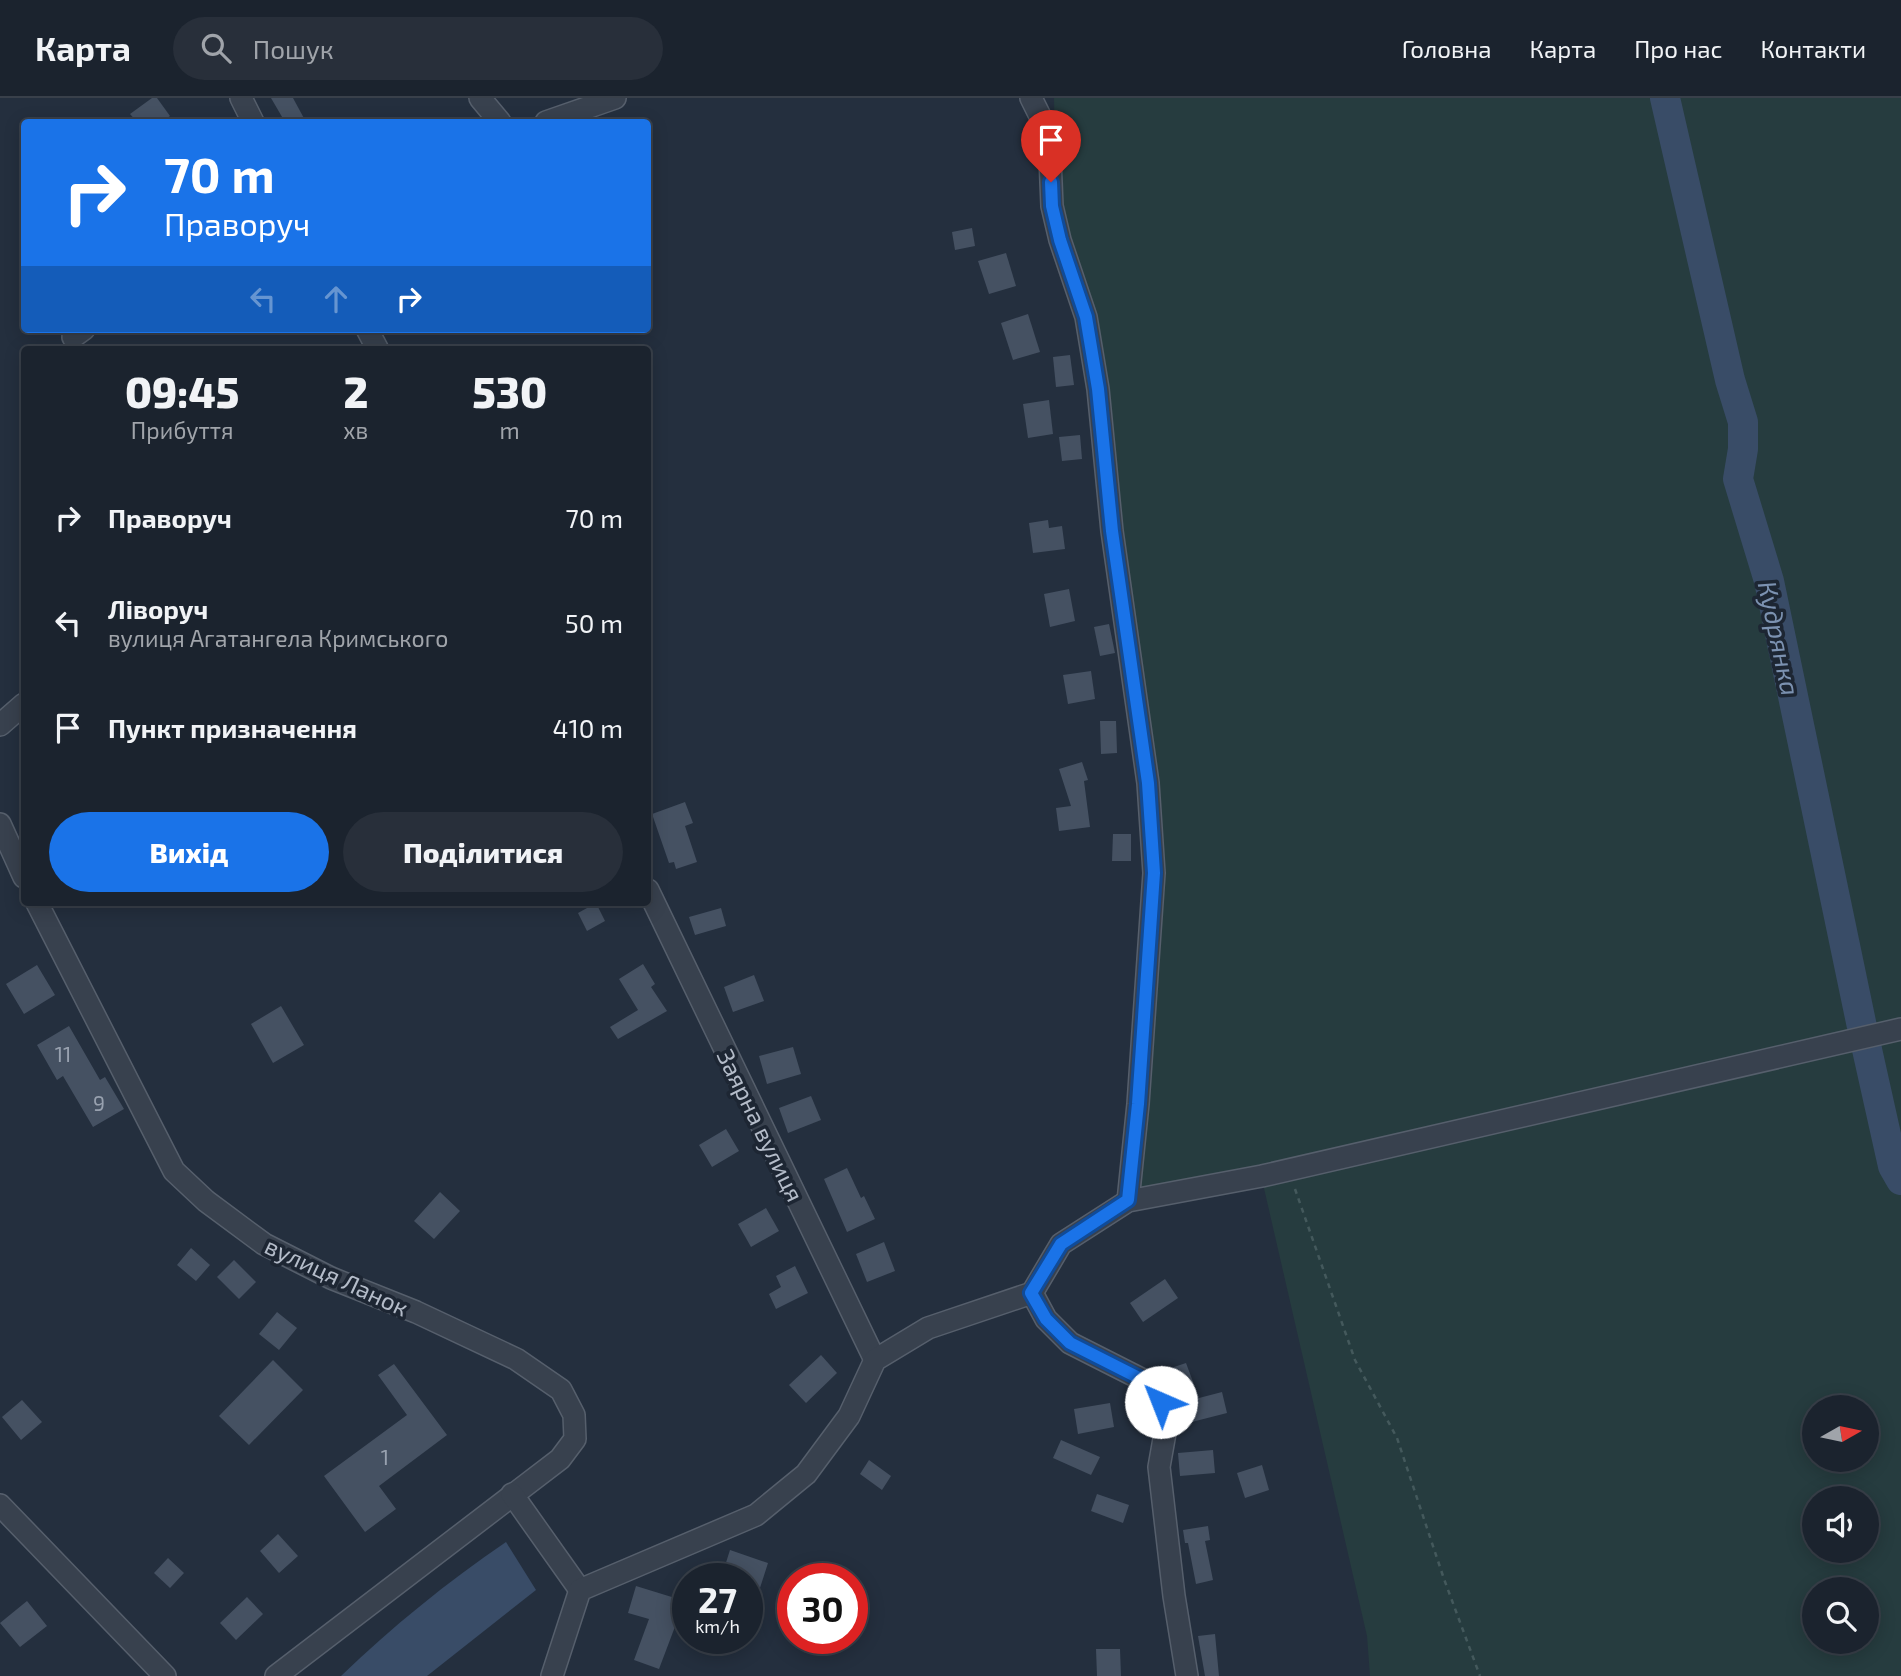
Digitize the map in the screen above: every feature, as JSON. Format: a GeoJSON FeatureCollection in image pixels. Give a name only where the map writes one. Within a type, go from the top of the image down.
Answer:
{"type":"FeatureCollection","features":[{"type":"Feature","properties":{"kind":"street"},"geometry":{"type":"LineString","coordinates":[[241,98],[252,119]]}},
{"type":"Feature","properties":{"kind":"street"},"geometry":{"type":"LineString","coordinates":[[480,98],[498,119]]}},
{"type":"Feature","properties":{"kind":"street"},"geometry":{"type":"LineString","coordinates":[[555,119],[615,98]]}},
{"type":"Feature","properties":{"kind":"street"},"geometry":{"type":"LineString","coordinates":[[1031,98],[1049,134],[1052,206],[1060,240],[1086,317],[1098,389],[1112,531],[1148,783],[1154,873],[1138,1104],[1128,1200]]}},
{"type":"Feature","properties":{"kind":"street"},"geometry":{"type":"LineString","coordinates":[[0,725],[21,707]]}},
{"type":"Feature","properties":{"kind":"street"},"geometry":{"type":"LineString","coordinates":[[0,824],[21,870]]}},
{"type":"Feature","properties":{"kind":"street","name":"Заярна вулиця"},"geometry":{"type":"LineString","coordinates":[[651,896],[875,1360]]}},
{"type":"Feature","properties":{"kind":"street","name":"вулиця Ланок"},"geometry":{"type":"LineString","coordinates":[[39,906],[174,1171],[206,1201],[264,1244],[331,1278],[416,1312],[516,1359],[561,1390],[574,1415],[575,1439],[560,1459],[512,1493]]}},
{"type":"Feature","properties":{"kind":"street"},"geometry":{"type":"LineString","coordinates":[[552,1676],[580,1590],[756,1516],[806,1474],[849,1416],[875,1360],[928,1328],[1031,1293],[1061,1244],[1128,1200],[1288,1170],[1899,1029]]}},
{"type":"Feature","properties":{"kind":"street"},"geometry":{"type":"LineString","coordinates":[[1031,1293],[1046,1319],[1070,1343],[1147,1382],[1161,1402],[1165,1433],[1159,1467],[1174,1596],[1187,1676]]}},
{"type":"Feature","properties":{"kind":"street"},"geometry":{"type":"LineString","coordinates":[[276,1676],[512,1493],[580,1590]]}},
{"type":"Feature","properties":{"kind":"street"},"geometry":{"type":"LineString","coordinates":[[0,1505],[165,1676]]}},
{"type":"Feature","properties":{"kind":"path"},"geometry":{"type":"LineString","coordinates":[[1288,1170],[1355,1360],[1397,1438],[1480,1676]]}},
{"type":"Feature","properties":{"kind":"green space"},"geometry":{"type":"Polygon","coordinates":[[[1054,98],[1901,98],[1901,1018],[1258,1169],[1135,1192],[1153,782],[1065,239],[1055,158],[1054,98]]]}},
{"type":"Feature","properties":{"kind":"green space"},"geometry":{"type":"Polygon","coordinates":[[[1901,1037],[1901,1676],[1370,1676],[1367,1636],[1263,1184],[1901,1037]]]}},
{"type":"Feature","properties":{"kind":"water"},"geometry":{"type":"Polygon","coordinates":[[[506,1542],[536,1590],[427,1676],[341,1676],[420,1606],[506,1542]]]}},
{"type":"Feature","properties":{"kind":"building"},"geometry":{"type":"Polygon","coordinates":[[[152,98],[157,98],[170,116],[166,119],[134,119],[130,114],[152,98]]]}},
{"type":"Feature","properties":{"kind":"building"},"geometry":{"type":"Polygon","coordinates":[[[271,98],[293,98],[304,119],[283,119],[271,98]]]}},
{"type":"Feature","properties":{"kind":"building"},"geometry":{"type":"Polygon","coordinates":[[[972,228],[975,246],[955,250],[952,232],[972,228]]]}},
{"type":"Feature","properties":{"kind":"building"},"geometry":{"type":"Polygon","coordinates":[[[1006,253],[1016,286],[989,294],[978,261],[1006,253]]]}},
{"type":"Feature","properties":{"kind":"building"},"geometry":{"type":"Polygon","coordinates":[[[1028,314],[1040,352],[1013,360],[1001,323],[1028,314]]]}},
{"type":"Feature","properties":{"kind":"building"},"geometry":{"type":"Polygon","coordinates":[[[1070,355],[1074,385],[1056,387],[1053,357],[1070,355]]]}},
{"type":"Feature","properties":{"kind":"building"},"geometry":{"type":"Polygon","coordinates":[[[1049,400],[1053,434],[1028,438],[1023,404],[1049,400]]]}},
{"type":"Feature","properties":{"kind":"building"},"geometry":{"type":"Polygon","coordinates":[[[1080,435],[1082,459],[1062,461],[1059,437],[1080,435]]]}},
{"type":"Feature","properties":{"kind":"building"},"geometry":{"type":"Polygon","coordinates":[[[1048,520],[1049,528],[1062,526],[1065,549],[1033,553],[1029,523],[1048,520]]]}},
{"type":"Feature","properties":{"kind":"building"},"geometry":{"type":"Polygon","coordinates":[[[1069,589],[1075,621],[1050,627],[1044,594],[1069,589]]]}},
{"type":"Feature","properties":{"kind":"building"},"geometry":{"type":"Polygon","coordinates":[[[1109,624],[1115,653],[1100,656],[1094,627],[1109,624]]]}},
{"type":"Feature","properties":{"kind":"building"},"geometry":{"type":"Polygon","coordinates":[[[1091,671],[1095,699],[1068,704],[1063,675],[1091,671]]]}},
{"type":"Feature","properties":{"kind":"building"},"geometry":{"type":"Polygon","coordinates":[[[1100,721],[1116,721],[1117,753],[1101,754],[1100,721]]]}},
{"type":"Feature","properties":{"kind":"building"},"geometry":{"type":"Polygon","coordinates":[[[1082,762],[1088,780],[1084,781],[1090,827],[1059,831],[1056,808],[1071,806],[1059,769],[1082,762]]]}},
{"type":"Feature","properties":{"kind":"building"},"geometry":{"type":"Polygon","coordinates":[[[685,802],[693,823],[685,826],[697,862],[676,869],[674,862],[669,863],[652,814],[685,802]]]}},
{"type":"Feature","properties":{"kind":"building"},"geometry":{"type":"Polygon","coordinates":[[[1113,834],[1131,834],[1131,861],[1112,861],[1113,834]]]}},
{"type":"Feature","properties":{"kind":"building"},"geometry":{"type":"Polygon","coordinates":[[[591,906],[598,906],[605,921],[587,931],[578,913],[591,906]]]}},
{"type":"Feature","properties":{"kind":"building"},"geometry":{"type":"Polygon","coordinates":[[[721,908],[726,926],[695,935],[689,917],[721,908]]]}},
{"type":"Feature","properties":{"kind":"building"},"geometry":{"type":"Polygon","coordinates":[[[643,964],[655,984],[651,987],[667,1011],[618,1039],[610,1027],[638,1010],[619,979],[643,964]]]}},
{"type":"Feature","properties":{"kind":"building"},"geometry":{"type":"Polygon","coordinates":[[[37,965],[55,995],[24,1014],[6,984],[37,965]]]}},
{"type":"Feature","properties":{"kind":"building"},"geometry":{"type":"Polygon","coordinates":[[[754,975],[764,1001],[733,1012],[724,987],[754,975]]]}},
{"type":"Feature","properties":{"kind":"building"},"geometry":{"type":"Polygon","coordinates":[[[281,1006],[304,1045],[273,1063],[251,1024],[281,1006]]]}},
{"type":"Feature","properties":{"kind":"building"},"geometry":{"type":"Polygon","coordinates":[[[69,1026],[100,1080],[105,1077],[124,1109],[93,1127],[63,1076],[57,1080],[37,1045],[69,1026]]]}},
{"type":"Feature","properties":{"kind":"building"},"geometry":{"type":"Polygon","coordinates":[[[793,1047],[801,1074],[767,1084],[759,1056],[793,1047]]]}},
{"type":"Feature","properties":{"kind":"building"},"geometry":{"type":"Polygon","coordinates":[[[811,1096],[821,1120],[788,1133],[779,1108],[811,1096]]]}},
{"type":"Feature","properties":{"kind":"building"},"geometry":{"type":"Polygon","coordinates":[[[726,1129],[739,1151],[712,1167],[699,1145],[726,1129]]]}},
{"type":"Feature","properties":{"kind":"building"},"geometry":{"type":"Polygon","coordinates":[[[847,1168],[861,1198],[864,1196],[875,1219],[847,1232],[824,1179],[847,1168]]]}},
{"type":"Feature","properties":{"kind":"building"},"geometry":{"type":"Polygon","coordinates":[[[440,1192],[460,1211],[434,1239],[414,1221],[440,1192]]]}},
{"type":"Feature","properties":{"kind":"building"},"geometry":{"type":"Polygon","coordinates":[[[766,1208],[779,1231],[751,1247],[738,1224],[766,1208]]]}},
{"type":"Feature","properties":{"kind":"building"},"geometry":{"type":"Polygon","coordinates":[[[884,1242],[895,1271],[867,1282],[856,1254],[884,1242]]]}},
{"type":"Feature","properties":{"kind":"building"},"geometry":{"type":"Polygon","coordinates":[[[191,1248],[210,1265],[196,1281],[177,1265],[191,1248]]]}},
{"type":"Feature","properties":{"kind":"building"},"geometry":{"type":"Polygon","coordinates":[[[234,1260],[256,1282],[239,1299],[217,1277],[234,1260]]]}},
{"type":"Feature","properties":{"kind":"building"},"geometry":{"type":"Polygon","coordinates":[[[795,1266],[808,1293],[776,1309],[769,1294],[781,1287],[776,1276],[795,1266]]]}},
{"type":"Feature","properties":{"kind":"building"},"geometry":{"type":"Polygon","coordinates":[[[1165,1279],[1178,1298],[1143,1322],[1130,1303],[1165,1279]]]}},
{"type":"Feature","properties":{"kind":"building"},"geometry":{"type":"Polygon","coordinates":[[[277,1312],[297,1328],[279,1350],[259,1334],[277,1312]]]}},
{"type":"Feature","properties":{"kind":"building"},"geometry":{"type":"Polygon","coordinates":[[[821,1355],[837,1373],[806,1403],[789,1385],[821,1355]]]}},
{"type":"Feature","properties":{"kind":"building"},"geometry":{"type":"Polygon","coordinates":[[[273,1360],[303,1390],[249,1445],[219,1416],[273,1360]]]}},
{"type":"Feature","properties":{"kind":"building"},"geometry":{"type":"Polygon","coordinates":[[[1186,1363],[1199,1398],[1222,1392],[1227,1413],[1184,1424],[1176,1391],[1174,1392],[1165,1370],[1186,1363]]]}},
{"type":"Feature","properties":{"kind":"building"},"geometry":{"type":"Polygon","coordinates":[[[394,1364],[447,1435],[379,1486],[396,1509],[365,1532],[324,1476],[407,1415],[378,1375],[394,1364]]]}},
{"type":"Feature","properties":{"kind":"building"},"geometry":{"type":"Polygon","coordinates":[[[22,1400],[42,1422],[21,1440],[2,1417],[22,1400]]]}},
{"type":"Feature","properties":{"kind":"building"},"geometry":{"type":"Polygon","coordinates":[[[1110,1403],[1114,1427],[1078,1434],[1074,1409],[1110,1403]]]}},
{"type":"Feature","properties":{"kind":"building"},"geometry":{"type":"Polygon","coordinates":[[[1061,1440],[1100,1457],[1091,1475],[1053,1458],[1061,1440]]]}},
{"type":"Feature","properties":{"kind":"building"},"geometry":{"type":"Polygon","coordinates":[[[1213,1450],[1215,1473],[1180,1476],[1178,1453],[1213,1450]]]}},
{"type":"Feature","properties":{"kind":"building"},"geometry":{"type":"Polygon","coordinates":[[[869,1460],[891,1476],[882,1490],[860,1474],[869,1460]]]}},
{"type":"Feature","properties":{"kind":"building"},"geometry":{"type":"Polygon","coordinates":[[[1262,1465],[1269,1490],[1245,1498],[1237,1473],[1262,1465]]]}},
{"type":"Feature","properties":{"kind":"building"},"geometry":{"type":"Polygon","coordinates":[[[1097,1494],[1129,1505],[1123,1523],[1091,1511],[1097,1494]]]}},
{"type":"Feature","properties":{"kind":"building"},"geometry":{"type":"Polygon","coordinates":[[[1208,1526],[1210,1540],[1205,1541],[1213,1580],[1196,1584],[1183,1530],[1208,1526]]]}},
{"type":"Feature","properties":{"kind":"building"},"geometry":{"type":"Polygon","coordinates":[[[278,1534],[298,1556],[279,1573],[260,1551],[278,1534]]]}},
{"type":"Feature","properties":{"kind":"building"},"geometry":{"type":"Polygon","coordinates":[[[730,1550],[768,1563],[763,1579],[763,1563],[726,1563],[730,1550]]]}},
{"type":"Feature","properties":{"kind":"building"},"geometry":{"type":"Polygon","coordinates":[[[168,1558],[184,1573],[170,1588],[154,1573],[168,1558]]]}},
{"type":"Feature","properties":{"kind":"building"},"geometry":{"type":"Polygon","coordinates":[[[636,1586],[672,1597],[672,1635],[659,1669],[634,1660],[649,1619],[628,1613],[636,1586]]]}},
{"type":"Feature","properties":{"kind":"building"},"geometry":{"type":"Polygon","coordinates":[[[247,1597],[263,1614],[236,1640],[220,1623],[247,1597]]]}},
{"type":"Feature","properties":{"kind":"building"},"geometry":{"type":"Polygon","coordinates":[[[27,1601],[47,1626],[20,1647],[0,1623],[27,1601]]]}},
{"type":"Feature","properties":{"kind":"building"},"geometry":{"type":"Polygon","coordinates":[[[1215,1634],[1219,1676],[1205,1676],[1198,1636],[1215,1634]]]}},
{"type":"Feature","properties":{"kind":"building"},"geometry":{"type":"Polygon","coordinates":[[[1096,1649],[1120,1649],[1121,1676],[1097,1676],[1096,1649]]]}},
{"type":"Feature","properties":{"kind":"waterway","name":"Кудрянка"},"geometry":{"type":"LineString","coordinates":[[1665,98],[1730,380],[1743,422],[1743,449],[1738,479],[1769,581],[1862,1027],[1893,1166],[1901,1180]]}},
{"type":"Feature","properties":{"kind":"route"},"geometry":{"type":"LineString","coordinates":[[1051,182],[1052,206],[1060,240],[1086,317],[1098,389],[1112,531],[1148,783],[1154,873],[1138,1104],[1128,1200],[1061,1244],[1031,1293],[1046,1319],[1070,1343],[1147,1382],[1161,1402]]}}]}
